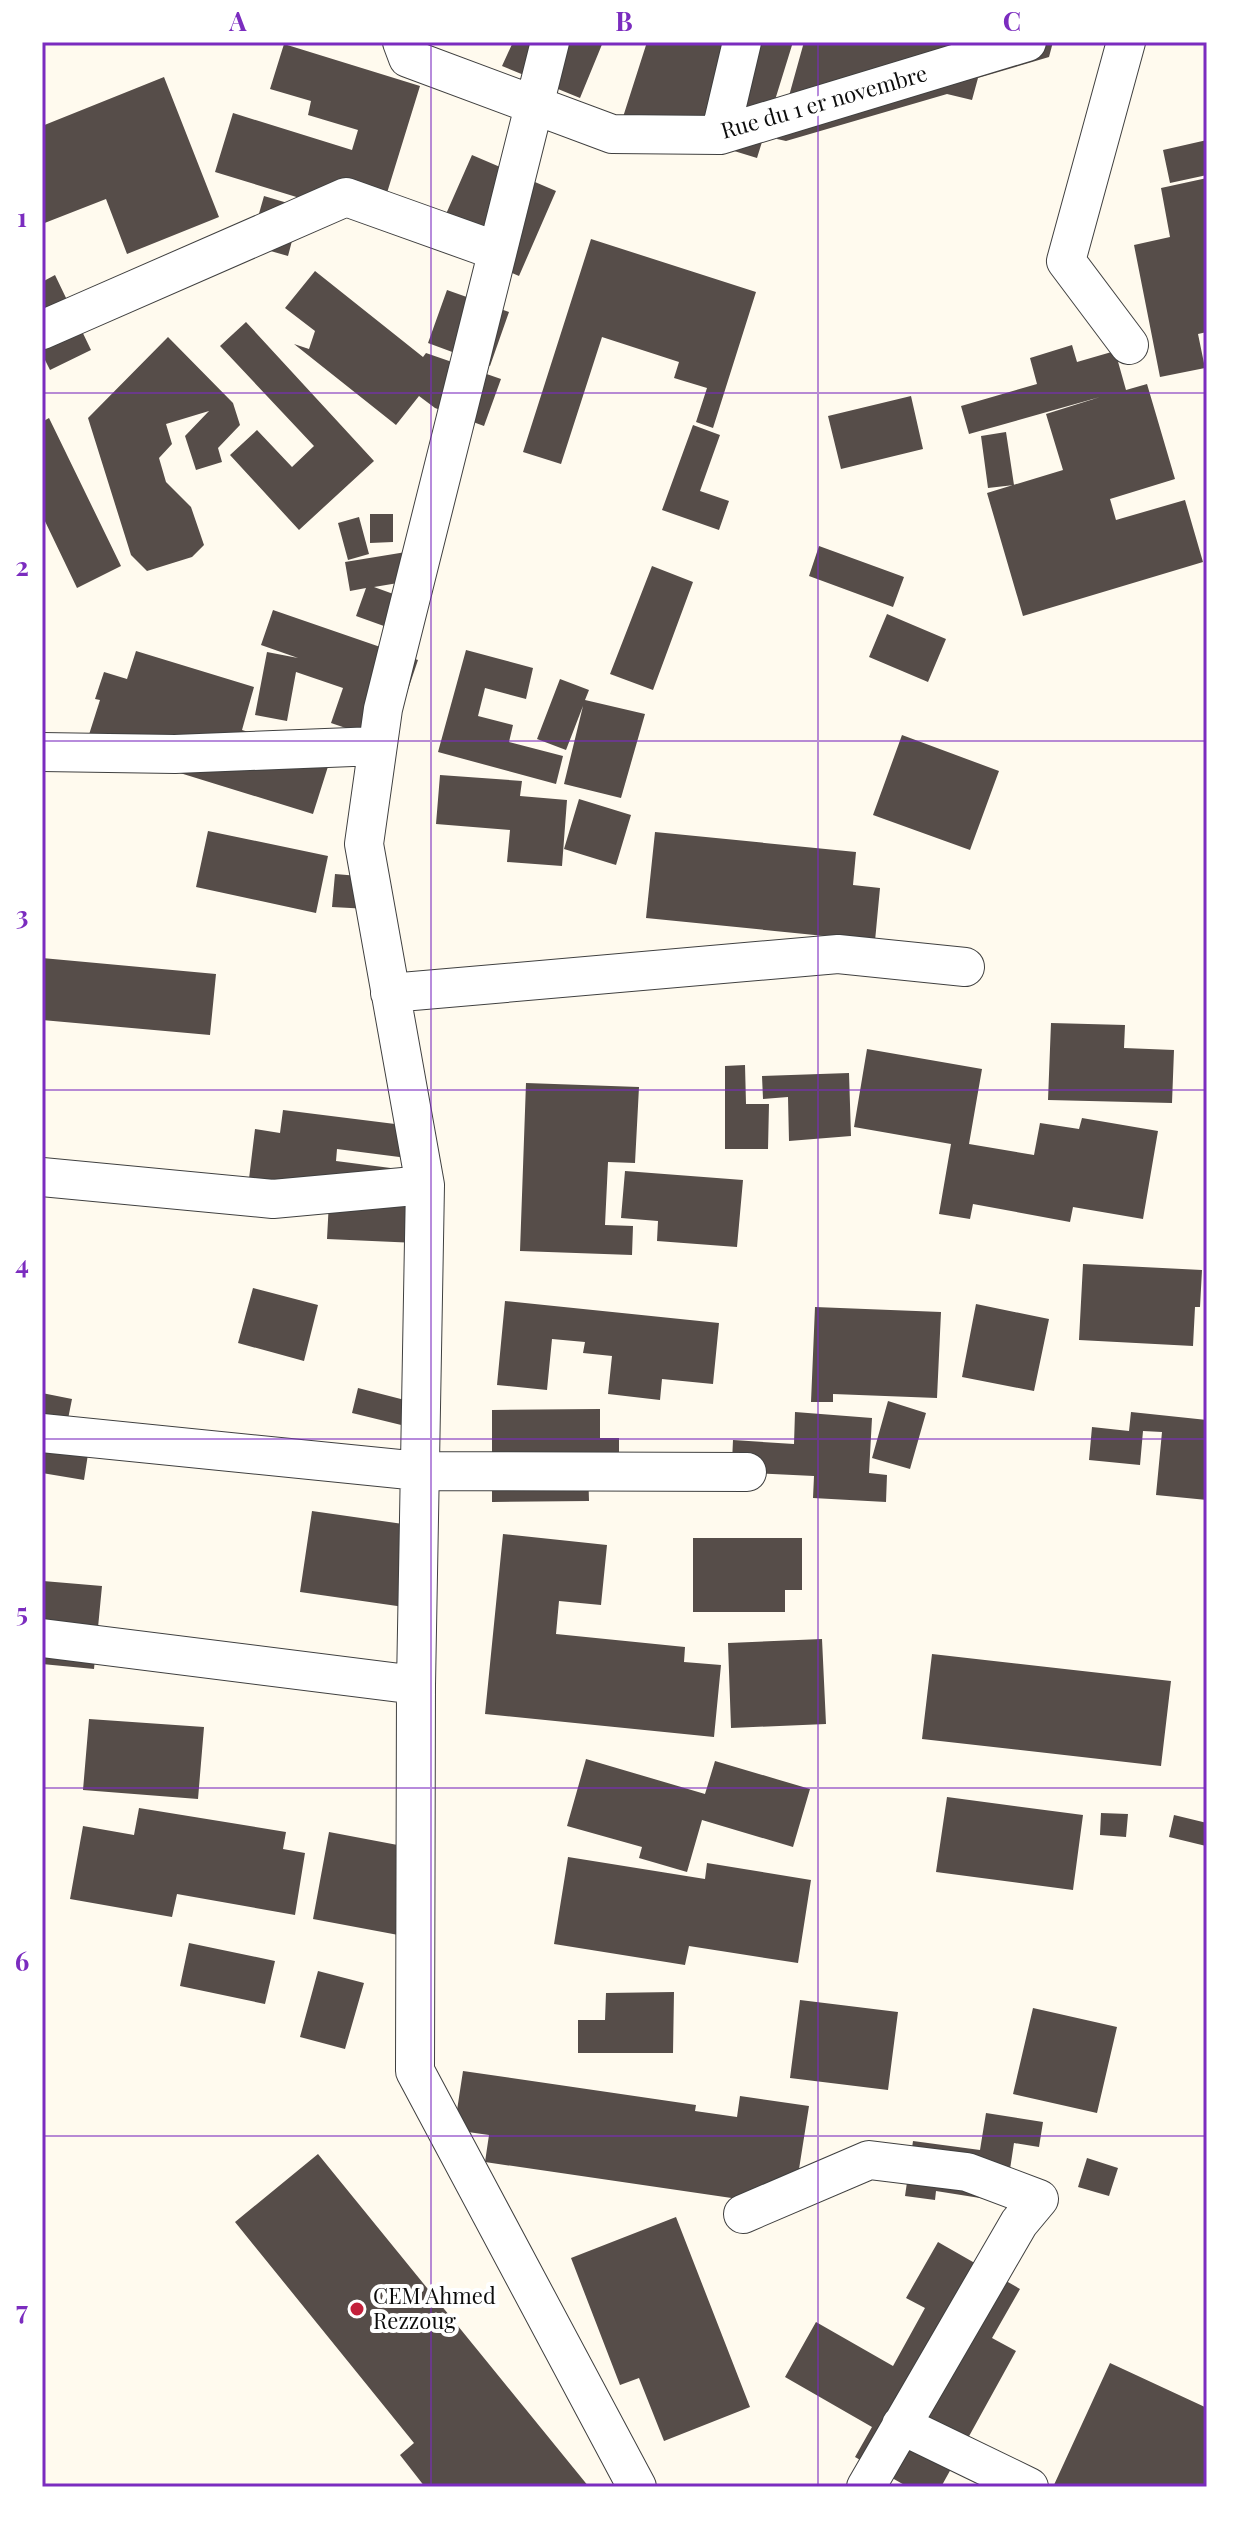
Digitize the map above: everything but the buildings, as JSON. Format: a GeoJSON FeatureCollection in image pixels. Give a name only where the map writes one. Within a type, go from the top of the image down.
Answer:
{"type":"FeatureCollection","features":[{"type":"Feature","properties":{"kind":"street","name":"Rue du 1 er novembre"},"geometry":{"type":"LineString","coordinates":[[402,42],[408,58],[612,134],[720,135],[1027,42]]}},
{"type":"Feature","properties":{"kind":"street"},"geometry":{"type":"LineString","coordinates":[[550,42],[383,709],[364,844],[425,1185],[416,1685],[415,2071],[637,2487]]}},
{"type":"Feature","properties":{"kind":"street"},"geometry":{"type":"LineString","coordinates":[[720,135],[742,42]]}},
{"type":"Feature","properties":{"kind":"street"},"geometry":{"type":"LineString","coordinates":[[1126,42],[1066,261],[1129,345]]}},
{"type":"Feature","properties":{"kind":"street"},"geometry":{"type":"LineString","coordinates":[[42,330],[346,197],[497,251]]}},
{"type":"Feature","properties":{"kind":"street"},"geometry":{"type":"LineString","coordinates":[[42,752],[175,754],[377,746]]}},
{"type":"Feature","properties":{"kind":"street"},"geometry":{"type":"LineString","coordinates":[[390,993],[838,954],[965,967]]}},
{"type":"Feature","properties":{"kind":"street"},"geometry":{"type":"LineString","coordinates":[[42,1177],[273,1199],[425,1185]]}},
{"type":"Feature","properties":{"kind":"street"},"geometry":{"type":"LineString","coordinates":[[42,1433],[419,1471],[747,1472]]}},
{"type":"Feature","properties":{"kind":"street"},"geometry":{"type":"LineString","coordinates":[[42,1638],[416,1685]]}},
{"type":"Feature","properties":{"kind":"street"},"geometry":{"type":"LineString","coordinates":[[743,2214],[869,2160],[967,2172],[1039,2199],[1019,2223],[866,2487]]}},
{"type":"Feature","properties":{"kind":"street"},"geometry":{"type":"LineString","coordinates":[[901,2425],[1029,2487]]}},
{"type":"Feature","properties":{"kind":"place","name":"CEM Ahmed Rezzoug"},"geometry":{"type":"Point","coordinates":[357,2309]}}]}
